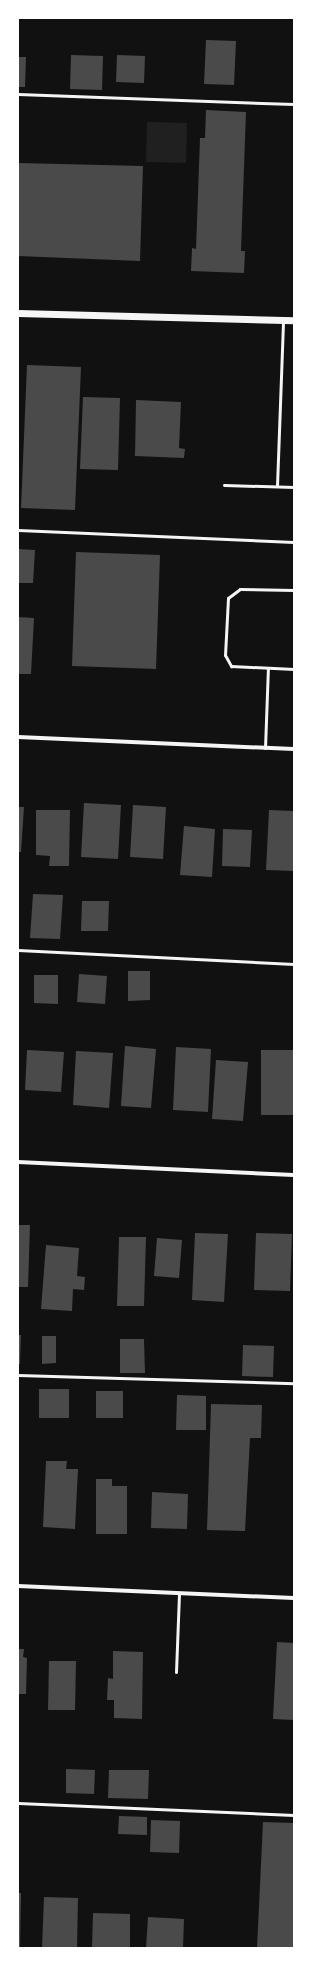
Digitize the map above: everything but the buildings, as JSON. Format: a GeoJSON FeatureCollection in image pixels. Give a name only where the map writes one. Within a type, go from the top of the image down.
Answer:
{"type":"FeatureCollection","features":[{"type":"Feature","properties":{"kind":"street"},"geometry":{"type":"LineString","coordinates":[[18,313],[294,320]]}},
{"type":"Feature","properties":{"kind":"street"},"geometry":{"type":"LineString","coordinates":[[18,737],[294,749]]}},
{"type":"Feature","properties":{"kind":"street"},"geometry":{"type":"LineString","coordinates":[[18,1162],[294,1175]]}},
{"type":"Feature","properties":{"kind":"street"},"geometry":{"type":"LineString","coordinates":[[18,1586],[294,1598]]}},
{"type":"Feature","properties":{"kind":"lane"},"geometry":{"type":"LineString","coordinates":[[18,94],[294,104]]}},
{"type":"Feature","properties":{"kind":"lane"},"geometry":{"type":"LineString","coordinates":[[277,486],[283,320]]}},
{"type":"Feature","properties":{"kind":"lane"},"geometry":{"type":"LineString","coordinates":[[224,485],[294,487]]}},
{"type":"Feature","properties":{"kind":"lane"},"geometry":{"type":"LineString","coordinates":[[18,530],[294,542]]}},
{"type":"Feature","properties":{"kind":"lane"},"geometry":{"type":"LineString","coordinates":[[294,590],[240,589],[228,598],[225,655],[231,666],[294,669]]}},
{"type":"Feature","properties":{"kind":"lane"},"geometry":{"type":"LineString","coordinates":[[265,748],[268,668]]}},
{"type":"Feature","properties":{"kind":"lane"},"geometry":{"type":"LineString","coordinates":[[18,950],[294,964]]}},
{"type":"Feature","properties":{"kind":"lane"},"geometry":{"type":"LineString","coordinates":[[18,1376],[294,1383]]}},
{"type":"Feature","properties":{"kind":"lane"},"geometry":{"type":"LineString","coordinates":[[176,1672],[179,1593]]}},
{"type":"Feature","properties":{"kind":"lane"},"geometry":{"type":"LineString","coordinates":[[18,1803],[294,1815]]}},
{"type":"Feature","properties":{"kind":"shaded area"},"geometry":{"type":"Polygon","coordinates":[[[147,122],[187,123],[186,163],[146,162],[147,122]]]}}]}
